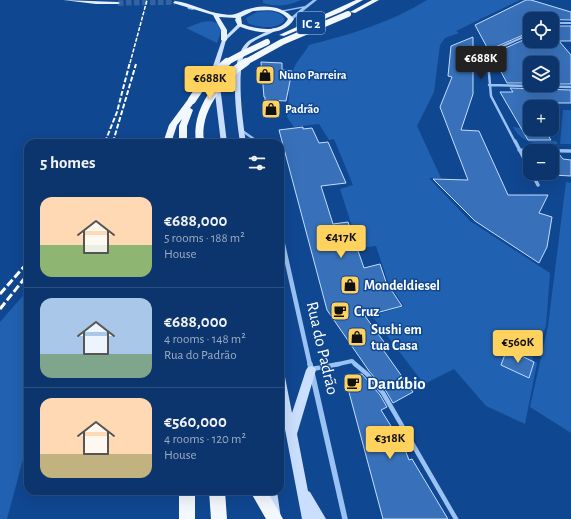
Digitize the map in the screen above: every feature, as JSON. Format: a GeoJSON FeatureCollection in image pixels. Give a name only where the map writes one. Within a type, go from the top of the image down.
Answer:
{"type":"FeatureCollection","features":[{"type":"Feature","properties":{"kind":"highway","name":"IC 2"},"geometry":{"type":"LineString","coordinates":[[183,139],[183,126],[192,100],[204,82],[218,69],[252,48],[339,11],[360,0]]}},
{"type":"Feature","properties":{"kind":"highway","name":"IC 2"},"geometry":{"type":"LineString","coordinates":[[200,139],[199,125],[208,102],[214,91],[230,73],[262,51],[348,14],[376,0]]}},
{"type":"Feature","properties":{"kind":"highway"},"geometry":{"type":"LineString","coordinates":[[168,139],[173,125],[192,100]]}},
{"type":"Feature","properties":{"kind":"highway"},"geometry":{"type":"LineString","coordinates":[[186,495],[187,519]]}},
{"type":"Feature","properties":{"kind":"highway"},"geometry":{"type":"LineString","coordinates":[[217,495],[219,519]]}},
{"type":"Feature","properties":{"kind":"highway"},"geometry":{"type":"LineString","coordinates":[[260,495],[275,519]]}},
{"type":"Feature","properties":{"kind":"main road"},"geometry":{"type":"LineString","coordinates":[[65,0],[118,3]]}},
{"type":"Feature","properties":{"kind":"main road"},"geometry":{"type":"LineString","coordinates":[[175,2],[187,4],[216,16],[239,21],[260,30],[276,29]]}},
{"type":"Feature","properties":{"kind":"main road"},"geometry":{"type":"LineString","coordinates":[[224,40],[239,21],[250,11],[263,9],[281,11],[290,16],[292,19],[288,25],[276,29],[248,44],[243,51],[239,68],[238,88],[242,139]]}},
{"type":"Feature","properties":{"kind":"main road"},"geometry":{"type":"LineString","coordinates":[[216,16],[224,30],[224,40],[215,69],[224,139]]}},
{"type":"Feature","properties":{"kind":"main road"},"geometry":{"type":"LineString","coordinates":[[291,434],[311,370]]}},
{"type":"Feature","properties":{"kind":"main road"},"geometry":{"type":"LineString","coordinates":[[284,398],[308,519]]}},
{"type":"Feature","properties":{"kind":"main road"},"geometry":{"type":"LineString","coordinates":[[302,491],[320,519]]}},
{"type":"Feature","properties":{"kind":"main road"},"geometry":{"type":"LineString","coordinates":[[272,495],[275,519]]}},
{"type":"Feature","properties":{"kind":"street"},"geometry":{"type":"LineString","coordinates":[[292,19],[315,0]]}},
{"type":"Feature","properties":{"kind":"street"},"geometry":{"type":"LineString","coordinates":[[281,11],[304,8]]}},
{"type":"Feature","properties":{"kind":"street"},"geometry":{"type":"LineString","coordinates":[[559,23],[571,23]]}},
{"type":"Feature","properties":{"kind":"street"},"geometry":{"type":"LineString","coordinates":[[523,37],[492,51],[488,61],[491,96],[523,157]]}},
{"type":"Feature","properties":{"kind":"street"},"geometry":{"type":"LineString","coordinates":[[489,85],[571,87]]}},
{"type":"Feature","properties":{"kind":"street"},"geometry":{"type":"LineString","coordinates":[[241,130],[253,139]]}},
{"type":"Feature","properties":{"kind":"street"},"geometry":{"type":"LineString","coordinates":[[519,150],[571,150]]}},
{"type":"Feature","properties":{"kind":"street"},"geometry":{"type":"LineString","coordinates":[[536,180],[538,185]]}},
{"type":"Feature","properties":{"kind":"street","name":"Rua do Padrão"},"geometry":{"type":"LineString","coordinates":[[284,249],[345,519]]}},
{"type":"Feature","properties":{"kind":"street"},"geometry":{"type":"LineString","coordinates":[[311,370],[352,361],[367,374],[383,393],[456,519]]}},
{"type":"Feature","properties":{"kind":"shaded area"},"geometry":{"type":"Polygon","coordinates":[[[263,0],[301,0],[292,4],[277,5],[263,3],[263,0]]]}},
{"type":"Feature","properties":{"kind":"shaded area"},"geometry":{"type":"Polygon","coordinates":[[[427,0],[520,0],[456,31],[459,33],[445,38],[440,45],[434,92],[417,126],[441,178],[429,178],[470,221],[550,273],[546,326],[532,360],[537,363],[525,424],[486,406],[454,369],[424,384],[372,316],[404,306],[388,282],[376,246],[359,248],[340,189],[353,185],[334,139],[329,140],[319,124],[294,127],[287,117],[289,96],[286,76],[292,76],[296,63],[309,45],[370,27],[414,8],[427,0]]]}},
{"type":"Feature","properties":{"kind":"shaded area"},"geometry":{"type":"Polygon","coordinates":[[[269,11],[280,14],[285,19],[279,25],[268,27],[248,23],[246,18],[257,12],[269,11]]]}},
{"type":"Feature","properties":{"kind":"shaded area"},"geometry":{"type":"Polygon","coordinates":[[[211,21],[217,23],[221,31],[217,43],[186,28],[202,22],[211,21]]]}},
{"type":"Feature","properties":{"kind":"shaded area"},"geometry":{"type":"Polygon","coordinates":[[[563,110],[571,110],[571,144],[560,144],[563,110]]]}},
{"type":"Feature","properties":{"kind":"shaded area"},"geometry":{"type":"Polygon","coordinates":[[[513,127],[520,128],[523,132],[523,136],[525,136],[528,140],[556,141],[558,144],[533,143],[522,138],[513,127]]]}},
{"type":"Feature","properties":{"kind":"shaded area"},"geometry":{"type":"Polygon","coordinates":[[[566,182],[571,183],[571,433],[530,407],[548,326],[566,182]]]}},
{"type":"Feature","properties":{"kind":"shaded area"},"geometry":{"type":"Polygon","coordinates":[[[24,295],[24,456],[7,519],[0,519],[0,322],[24,295]]]}},
{"type":"Feature","properties":{"kind":"building"},"geometry":{"type":"Polygon","coordinates":[[[526,0],[531,0],[571,12],[571,20],[559,20],[559,12],[523,12],[523,35],[489,51],[475,25],[526,0]]]}},
{"type":"Feature","properties":{"kind":"building"},"geometry":{"type":"Polygon","coordinates":[[[559,26],[571,26],[571,41],[559,41],[559,26]]]}},
{"type":"Feature","properties":{"kind":"building"},"geometry":{"type":"Polygon","coordinates":[[[473,37],[473,94],[461,130],[479,131],[508,195],[548,195],[539,213],[552,217],[547,247],[539,263],[475,221],[433,179],[468,180],[440,107],[452,77],[448,76],[451,46],[473,37]]]}},
{"type":"Feature","properties":{"kind":"building"},"geometry":{"type":"Polygon","coordinates":[[[523,40],[523,48],[559,48],[559,41],[571,55],[571,84],[559,84],[559,56],[523,56],[523,83],[507,83],[493,57],[494,53],[523,40]]]}},
{"type":"Feature","properties":{"kind":"building"},"geometry":{"type":"Polygon","coordinates":[[[261,62],[282,63],[282,70],[292,71],[286,101],[265,100],[261,62]]]}},
{"type":"Feature","properties":{"kind":"building"},"geometry":{"type":"Polygon","coordinates":[[[510,88],[523,88],[523,92],[559,92],[559,90],[571,90],[571,103],[559,103],[559,100],[523,100],[523,131],[500,92],[513,92],[510,88]]]}},
{"type":"Feature","properties":{"kind":"building"},"geometry":{"type":"Polygon","coordinates":[[[303,127],[303,129],[312,128],[319,143],[328,142],[346,183],[321,186],[333,224],[348,222],[364,268],[380,264],[386,282],[402,306],[365,316],[384,342],[379,344],[413,392],[393,403],[386,391],[369,371],[327,310],[284,149],[284,139],[281,139],[279,130],[303,127]]]}},
{"type":"Feature","properties":{"kind":"building"},"geometry":{"type":"Polygon","coordinates":[[[526,136],[548,136],[551,140],[528,140],[526,136]]]}},
{"type":"Feature","properties":{"kind":"building"},"geometry":{"type":"Polygon","coordinates":[[[559,154],[563,159],[571,160],[571,176],[559,175],[559,154]]]}},
{"type":"Feature","properties":{"kind":"building"},"geometry":{"type":"Polygon","coordinates":[[[507,349],[534,362],[529,378],[501,365],[507,349]]]}},
{"type":"Feature","properties":{"kind":"building"},"geometry":{"type":"Polygon","coordinates":[[[362,374],[380,395],[387,407],[381,410],[404,447],[409,460],[412,459],[448,519],[383,519],[346,381],[351,375],[362,374]]]}},
{"type":"Feature","properties":{"kind":"waterway"},"geometry":{"type":"LineString","coordinates":[[188,8],[193,9]]}},
{"type":"Feature","properties":{"kind":"tunnel"},"geometry":{"type":"LineString","coordinates":[[118,3],[175,2]]}},
{"type":"Feature","properties":{"kind":"railway"},"geometry":{"type":"LineString","coordinates":[[130,63],[147,0]]}},
{"type":"Feature","properties":{"kind":"railway"},"geometry":{"type":"LineString","coordinates":[[106,139],[117,112],[130,62]]}},
{"type":"Feature","properties":{"kind":"railway"},"geometry":{"type":"LineString","coordinates":[[114,139],[136,64]]}},
{"type":"Feature","properties":{"kind":"railway"},"geometry":{"type":"LineString","coordinates":[[0,294],[24,267]]}},
{"type":"Feature","properties":{"kind":"railway"},"geometry":{"type":"LineString","coordinates":[[0,309],[24,279]]}},
{"type":"Feature","properties":{"kind":"place","name":"Nuno Parreira"},"geometry":{"type":"Point","coordinates":[265,75]}},
{"type":"Feature","properties":{"kind":"place","name":"Padrão"},"geometry":{"type":"Point","coordinates":[271,109]}},
{"type":"Feature","properties":{"kind":"place","name":"Mondeldiesel"},"geometry":{"type":"Point","coordinates":[350,285]}},
{"type":"Feature","properties":{"kind":"place","name":"Cruz"},"geometry":{"type":"Point","coordinates":[340,311]}},
{"type":"Feature","properties":{"kind":"place","name":"Sushi em tua Casa"},"geometry":{"type":"Point","coordinates":[357,337]}},
{"type":"Feature","properties":{"kind":"place","name":"Danúbio"},"geometry":{"type":"Point","coordinates":[353,383]}}]}
